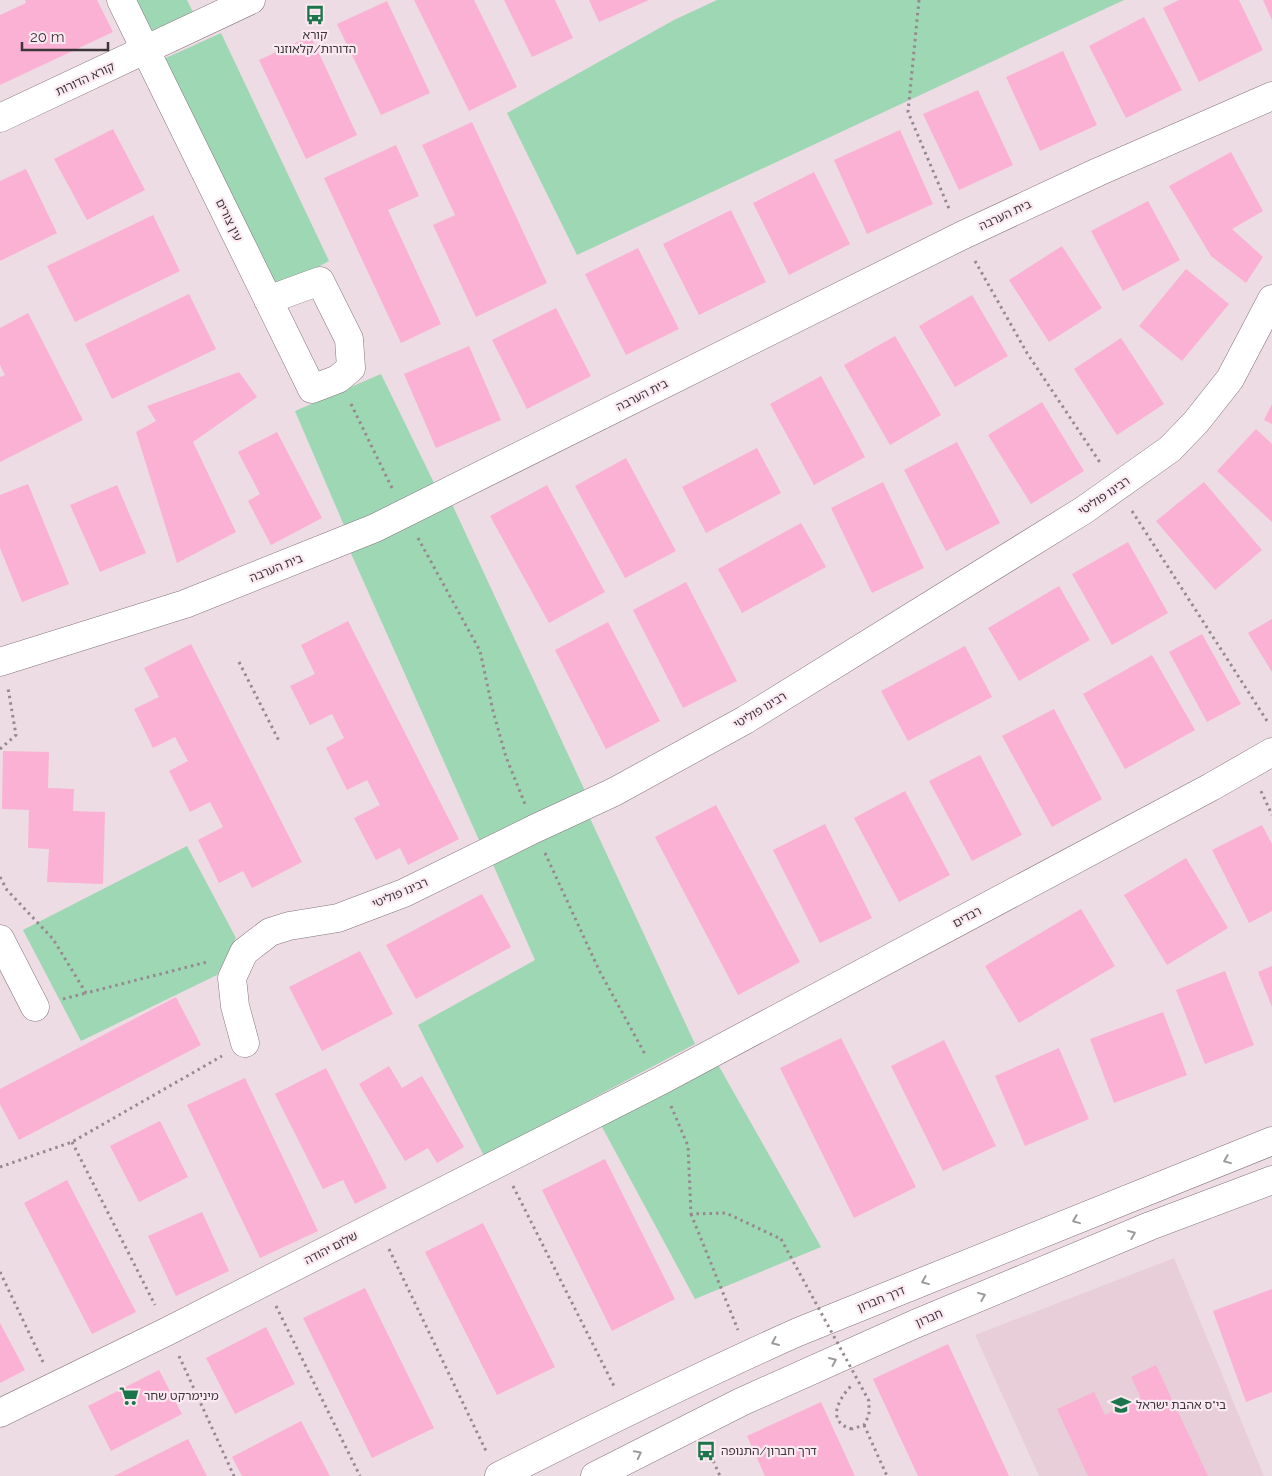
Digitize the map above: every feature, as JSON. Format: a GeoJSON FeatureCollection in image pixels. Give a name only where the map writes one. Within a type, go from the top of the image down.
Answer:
{"type":"FeatureCollection","features":[{"type":"Feature","properties":{"kind":"main road","name":"עין צורים"},"geometry":{"type":"LineString","coordinates":[[121,0],[312,390],[338,379],[351,368],[348,339],[320,281],[268,300]]}},
{"type":"Feature","properties":{"kind":"main road","name":"קורא הדורות"},"geometry":{"type":"LineString","coordinates":[[0,118],[250,0]]}},
{"type":"Feature","properties":{"kind":"main road","name":"בית הערבה"},"geometry":{"type":"LineString","coordinates":[[0,662],[185,604],[375,528],[961,236],[1098,172],[1272,96]]}},
{"type":"Feature","properties":{"kind":"main road","name":"רבינו פוליטי"},"geometry":{"type":"LineString","coordinates":[[245,1043],[235,1006],[232,978],[244,952],[270,932],[289,926],[338,918],[404,893],[614,792],[745,720],[1084,510],[1170,449],[1196,422],[1230,380],[1272,299]]}},
{"type":"Feature","properties":{"kind":"main road","name":"רבדים"},"geometry":{"type":"LineString","coordinates":[[660,1081],[1211,787],[1272,752]]}},
{"type":"Feature","properties":{"kind":"main road"},"geometry":{"type":"LineString","coordinates":[[0,939],[35,1007]]}},
{"type":"Feature","properties":{"kind":"main road","name":"שלום יהודה"},"geometry":{"type":"LineString","coordinates":[[0,1413],[168,1331],[660,1081]]}},
{"type":"Feature","properties":{"kind":"main road","name":"דרך חברון"},"geometry":{"type":"LineString","coordinates":[[494,1467],[627,1411],[798,1332],[1272,1141]]}},
{"type":"Feature","properties":{"kind":"main road","name":"חברון"},"geometry":{"type":"LineString","coordinates":[[595,1476],[740,1402],[915,1324],[1150,1226],[1272,1180]]}},
{"type":"Feature","properties":{"kind":"path"},"geometry":{"type":"LineString","coordinates":[[919,0],[908,112],[961,236]]}},
{"type":"Feature","properties":{"kind":"path"},"geometry":{"type":"LineString","coordinates":[[239,662],[279,742]]}},
{"type":"Feature","properties":{"kind":"path"},"geometry":{"type":"LineString","coordinates":[[0,749],[16,735],[10,699]]}},
{"type":"Feature","properties":{"kind":"path"},"geometry":{"type":"LineString","coordinates":[[0,877],[7,890],[53,939],[86,993],[244,952]]}},
{"type":"Feature","properties":{"kind":"path"},"geometry":{"type":"LineString","coordinates":[[0,1167],[72,1142],[215,1060]]}},
{"type":"Feature","properties":{"kind":"path"},"geometry":{"type":"LineString","coordinates":[[72,1142],[168,1331],[234,1476]]}},
{"type":"Feature","properties":{"kind":"path"},"geometry":{"type":"LineString","coordinates":[[501,1162],[627,1411]]}},
{"type":"Feature","properties":{"kind":"path"},"geometry":{"type":"LineString","coordinates":[[691,1214],[747,1354]]}},
{"type":"Feature","properties":{"kind":"path"},"geometry":{"type":"LineString","coordinates":[[377,1225],[494,1467]]}},
{"type":"Feature","properties":{"kind":"path"},"geometry":{"type":"LineString","coordinates":[[780,1239],[869,1401],[869,1415],[864,1425],[852,1429]]}},
{"type":"Feature","properties":{"kind":"path"},"geometry":{"type":"LineString","coordinates":[[0,1272],[55,1386]]}},
{"type":"Feature","properties":{"kind":"path"},"geometry":{"type":"LineString","coordinates":[[264,1282],[360,1476]]}},
{"type":"Feature","properties":{"kind":"path"},"geometry":{"type":"LineString","coordinates":[[864,1425],[887,1476]]}},
{"type":"Feature","properties":{"kind":"shaded area","name":"בי\"ס אהבת ישראל"},"geometry":{"type":"Polygon","coordinates":[[[1174,1258],[1264,1476],[1039,1476],[975,1335],[1174,1258]]]}},
{"type":"Feature","properties":{"kind":"green space"},"geometry":{"type":"Polygon","coordinates":[[[128,0],[187,0],[196,18],[147,39],[128,0]]]}},
{"type":"Feature","properties":{"kind":"green space"},"geometry":{"type":"Polygon","coordinates":[[[717,0],[1124,0],[577,255],[507,113],[674,20],[717,0]]]}},
{"type":"Feature","properties":{"kind":"green space"},"geometry":{"type":"Polygon","coordinates":[[[221,33],[329,261],[275,290],[157,62],[221,33]]]}},
{"type":"Feature","properties":{"kind":"green space"},"geometry":{"type":"Polygon","coordinates":[[[381,374],[435,485],[346,530],[295,411],[381,374]]]}},
{"type":"Feature","properties":{"kind":"green space"},"geometry":{"type":"Polygon","coordinates":[[[452,504],[585,791],[479,840],[349,549],[452,504]]]}},
{"type":"Feature","properties":{"kind":"green space"},"geometry":{"type":"Polygon","coordinates":[[[588,814],[695,1044],[484,1156],[418,1025],[535,960],[491,860],[588,814]]]}},
{"type":"Feature","properties":{"kind":"green space"},"geometry":{"type":"Polygon","coordinates":[[[187,846],[236,938],[217,975],[81,1041],[23,930],[187,846]]]}},
{"type":"Feature","properties":{"kind":"green space"},"geometry":{"type":"Polygon","coordinates":[[[712,1054],[821,1247],[695,1299],[595,1114],[712,1054]]]}},
{"type":"Feature","properties":{"kind":"building"},"geometry":{"type":"Polygon","coordinates":[[[25,0],[97,0],[113,32],[0,85],[0,15],[26,3],[25,0]]]}},
{"type":"Feature","properties":{"kind":"building"},"geometry":{"type":"Polygon","coordinates":[[[414,0],[474,0],[517,87],[469,111],[414,0]]]}},
{"type":"Feature","properties":{"kind":"building"},"geometry":{"type":"Polygon","coordinates":[[[504,0],[555,0],[573,38],[532,57],[504,0]]]}},
{"type":"Feature","properties":{"kind":"building"},"geometry":{"type":"Polygon","coordinates":[[[589,0],[649,0],[599,22],[589,0]]]}},
{"type":"Feature","properties":{"kind":"building"},"geometry":{"type":"Polygon","coordinates":[[[1179,0],[1239,0],[1263,50],[1199,82],[1163,8],[1179,0]]]}},
{"type":"Feature","properties":{"kind":"building"},"geometry":{"type":"Polygon","coordinates":[[[1263,0],[1272,0],[1272,20],[1263,0]]]}},
{"type":"Feature","properties":{"kind":"building"},"geometry":{"type":"Polygon","coordinates":[[[387,1],[430,93],[381,115],[337,24],[387,1]]]}},
{"type":"Feature","properties":{"kind":"building"},"geometry":{"type":"Polygon","coordinates":[[[1144,17],[1182,90],[1126,118],[1089,46],[1144,17]]]}},
{"type":"Feature","properties":{"kind":"building"},"geometry":{"type":"Polygon","coordinates":[[[311,36],[357,135],[306,159],[259,60],[311,36]]]}},
{"type":"Feature","properties":{"kind":"building"},"geometry":{"type":"Polygon","coordinates":[[[1063,51],[1097,125],[1040,151],[1006,77],[1063,51]]]}},
{"type":"Feature","properties":{"kind":"building"},"geometry":{"type":"Polygon","coordinates":[[[978,90],[1013,165],[959,190],[923,114],[978,90]]]}},
{"type":"Feature","properties":{"kind":"building"},"geometry":{"type":"Polygon","coordinates":[[[472,122],[547,283],[476,317],[433,225],[455,215],[422,145],[472,122]]]}},
{"type":"Feature","properties":{"kind":"building"},"geometry":{"type":"Polygon","coordinates":[[[113,129],[145,190],[87,220],[54,159],[113,129]]]}},
{"type":"Feature","properties":{"kind":"building"},"geometry":{"type":"Polygon","coordinates":[[[900,130],[933,204],[867,234],[834,160],[900,130]]]}},
{"type":"Feature","properties":{"kind":"building"},"geometry":{"type":"Polygon","coordinates":[[[396,145],[419,196],[388,210],[441,324],[401,343],[324,178],[396,145]]]}},
{"type":"Feature","properties":{"kind":"building"},"geometry":{"type":"Polygon","coordinates":[[[1231,152],[1263,211],[1232,229],[1263,257],[1246,283],[1211,256],[1169,186],[1231,152]]]}},
{"type":"Feature","properties":{"kind":"building"},"geometry":{"type":"Polygon","coordinates":[[[26,169],[57,233],[0,261],[0,181],[26,169]]]}},
{"type":"Feature","properties":{"kind":"building"},"geometry":{"type":"Polygon","coordinates":[[[814,172],[850,244],[789,275],[753,203],[814,172]]]}},
{"type":"Feature","properties":{"kind":"building"},"geometry":{"type":"Polygon","coordinates":[[[1148,201],[1180,260],[1123,291],[1091,231],[1148,201]]]}},
{"type":"Feature","properties":{"kind":"building"},"geometry":{"type":"Polygon","coordinates":[[[731,210],[766,282],[699,315],[663,244],[731,210]]]}},
{"type":"Feature","properties":{"kind":"building"},"geometry":{"type":"Polygon","coordinates":[[[153,215],[180,271],[75,322],[47,266],[153,215]]]}},
{"type":"Feature","properties":{"kind":"building"},"geometry":{"type":"Polygon","coordinates":[[[1062,246],[1102,308],[1049,342],[1009,280],[1062,246]]]}},
{"type":"Feature","properties":{"kind":"building"},"geometry":{"type":"Polygon","coordinates":[[[638,248],[679,329],[626,355],[585,274],[638,248]]]}},
{"type":"Feature","properties":{"kind":"building"},"geometry":{"type":"Polygon","coordinates":[[[1186,269],[1229,304],[1182,361],[1139,326],[1186,269]]]}},
{"type":"Feature","properties":{"kind":"building"},"geometry":{"type":"Polygon","coordinates":[[[189,294],[216,349],[112,399],[85,344],[189,294]]]}},
{"type":"Feature","properties":{"kind":"building"},"geometry":{"type":"Polygon","coordinates":[[[972,295],[1008,356],[955,387],[919,326],[972,295]]]}},
{"type":"Feature","properties":{"kind":"building"},"geometry":{"type":"Polygon","coordinates":[[[556,308],[591,376],[527,409],[492,340],[556,308]]]}},
{"type":"Feature","properties":{"kind":"building"},"geometry":{"type":"Polygon","coordinates":[[[28,313],[83,420],[0,462],[0,377],[5,375],[0,365],[0,328],[28,313]]]}},
{"type":"Feature","properties":{"kind":"building"},"geometry":{"type":"Polygon","coordinates":[[[895,336],[941,415],[890,445],[844,365],[895,336]]]}},
{"type":"Feature","properties":{"kind":"building"},"geometry":{"type":"Polygon","coordinates":[[[1121,338],[1164,404],[1117,435],[1074,369],[1121,338]]]}},
{"type":"Feature","properties":{"kind":"building"},"geometry":{"type":"Polygon","coordinates":[[[469,346],[501,420],[436,448],[404,374],[469,346]]]}},
{"type":"Feature","properties":{"kind":"building"},"geometry":{"type":"Polygon","coordinates":[[[239,372],[257,397],[193,442],[236,532],[177,563],[136,432],[156,421],[147,406],[239,372]]]}},
{"type":"Feature","properties":{"kind":"building"},"geometry":{"type":"Polygon","coordinates":[[[821,376],[865,457],[814,485],[770,404],[821,376]]]}},
{"type":"Feature","properties":{"kind":"building"},"geometry":{"type":"Polygon","coordinates":[[[1042,402],[1084,471],[1031,504],[988,435],[1042,402]]]}},
{"type":"Feature","properties":{"kind":"building"},"geometry":{"type":"Polygon","coordinates":[[[1272,404],[1272,424],[1264,420],[1272,404]]]}},
{"type":"Feature","properties":{"kind":"building"},"geometry":{"type":"Polygon","coordinates":[[[1256,429],[1272,444],[1272,522],[1217,471],[1256,429]]]}},
{"type":"Feature","properties":{"kind":"building"},"geometry":{"type":"Polygon","coordinates":[[[277,432],[322,518],[271,545],[248,501],[260,494],[238,452],[277,432]]]}},
{"type":"Feature","properties":{"kind":"building"},"geometry":{"type":"Polygon","coordinates":[[[957,442],[1000,523],[946,551],[904,470],[957,442]]]}},
{"type":"Feature","properties":{"kind":"building"},"geometry":{"type":"Polygon","coordinates":[[[757,448],[781,493],[706,533],[682,487],[757,448]]]}},
{"type":"Feature","properties":{"kind":"building"},"geometry":{"type":"Polygon","coordinates":[[[626,458],[676,551],[625,578],[575,486],[626,458]]]}},
{"type":"Feature","properties":{"kind":"building"},"geometry":{"type":"Polygon","coordinates":[[[883,482],[924,568],[872,593],[831,508],[883,482]]]}},
{"type":"Feature","properties":{"kind":"building"},"geometry":{"type":"Polygon","coordinates":[[[1204,482],[1262,550],[1215,590],[1156,521],[1204,482]]]}},
{"type":"Feature","properties":{"kind":"building"},"geometry":{"type":"Polygon","coordinates":[[[28,484],[69,584],[22,602],[0,548],[0,495],[28,484]]]}},
{"type":"Feature","properties":{"kind":"building"},"geometry":{"type":"Polygon","coordinates":[[[117,485],[146,553],[100,572],[70,505],[117,485]]]}},
{"type":"Feature","properties":{"kind":"building"},"geometry":{"type":"Polygon","coordinates":[[[547,485],[605,592],[549,623],[490,516],[547,485]]]}},
{"type":"Feature","properties":{"kind":"building"},"geometry":{"type":"Polygon","coordinates":[[[801,523],[826,567],[742,613],[718,569],[801,523]]]}},
{"type":"Feature","properties":{"kind":"building"},"geometry":{"type":"Polygon","coordinates":[[[1128,542],[1168,613],[1112,645],[1072,574],[1128,542]]]}},
{"type":"Feature","properties":{"kind":"building"},"geometry":{"type":"Polygon","coordinates":[[[686,582],[737,681],[683,708],[633,610],[686,582]]]}},
{"type":"Feature","properties":{"kind":"building"},"geometry":{"type":"Polygon","coordinates":[[[1059,586],[1090,640],[1019,681],[988,628],[1059,586]]]}},
{"type":"Feature","properties":{"kind":"building"},"geometry":{"type":"Polygon","coordinates":[[[1272,619],[1272,672],[1248,633],[1272,619]]]}},
{"type":"Feature","properties":{"kind":"building"},"geometry":{"type":"Polygon","coordinates":[[[348,621],[459,839],[408,865],[400,848],[376,860],[354,818],[380,805],[367,780],[347,790],[326,748],[344,738],[332,714],[310,725],[290,686],[315,674],[301,645],[348,621]]]}},
{"type":"Feature","properties":{"kind":"building"},"geometry":{"type":"Polygon","coordinates":[[[608,622],[660,721],[606,749],[555,650],[608,622]]]}},
{"type":"Feature","properties":{"kind":"building"},"geometry":{"type":"Polygon","coordinates":[[[1202,634],[1241,704],[1207,722],[1169,652],[1202,634]]]}},
{"type":"Feature","properties":{"kind":"building"},"geometry":{"type":"Polygon","coordinates":[[[191,644],[302,862],[252,888],[243,871],[219,883],[198,840],[223,827],[210,802],[190,812],[169,771],[188,761],[175,737],[153,748],[134,709],[159,697],[144,668],[191,644]]]}},
{"type":"Feature","properties":{"kind":"building"},"geometry":{"type":"Polygon","coordinates":[[[965,646],[992,697],[908,741],[881,691],[965,646]]]}},
{"type":"Feature","properties":{"kind":"building"},"geometry":{"type":"Polygon","coordinates":[[[1152,655],[1195,730],[1125,769],[1083,694],[1152,655]]]}},
{"type":"Feature","properties":{"kind":"building"},"geometry":{"type":"Polygon","coordinates":[[[1054,709],[1102,799],[1052,827],[1002,736],[1054,709]]]}},
{"type":"Feature","properties":{"kind":"building"},"geometry":{"type":"Polygon","coordinates":[[[3,751],[49,752],[48,788],[74,789],[73,811],[105,812],[103,884],[47,882],[49,849],[28,848],[29,810],[2,809],[3,751]]]}},
{"type":"Feature","properties":{"kind":"building"},"geometry":{"type":"Polygon","coordinates":[[[980,755],[1022,835],[972,861],[929,781],[980,755]]]}},
{"type":"Feature","properties":{"kind":"building"},"geometry":{"type":"Polygon","coordinates":[[[905,791],[950,875],[899,902],[854,818],[905,791]]]}},
{"type":"Feature","properties":{"kind":"building"},"geometry":{"type":"Polygon","coordinates":[[[716,805],[800,962],[738,995],[655,837],[716,805]]]}},
{"type":"Feature","properties":{"kind":"building"},"geometry":{"type":"Polygon","coordinates":[[[825,824],[872,918],[820,943],[773,850],[825,824]]]}},
{"type":"Feature","properties":{"kind":"building"},"geometry":{"type":"Polygon","coordinates":[[[1262,825],[1272,844],[1272,911],[1249,923],[1212,850],[1262,825]]]}},
{"type":"Feature","properties":{"kind":"building"},"geometry":{"type":"Polygon","coordinates":[[[1186,858],[1228,928],[1167,965],[1124,895],[1186,858]]]}},
{"type":"Feature","properties":{"kind":"building"},"geometry":{"type":"Polygon","coordinates":[[[482,894],[511,947],[416,999],[386,945],[482,894]]]}},
{"type":"Feature","properties":{"kind":"building"},"geometry":{"type":"Polygon","coordinates":[[[1081,909],[1115,966],[1019,1023],[985,966],[1081,909]]]}},
{"type":"Feature","properties":{"kind":"building"},"geometry":{"type":"Polygon","coordinates":[[[360,951],[393,1014],[322,1051],[289,987],[360,951]]]}},
{"type":"Feature","properties":{"kind":"building"},"geometry":{"type":"Polygon","coordinates":[[[1272,966],[1272,1007],[1258,972],[1272,966]]]}},
{"type":"Feature","properties":{"kind":"building"},"geometry":{"type":"Polygon","coordinates":[[[1225,971],[1254,1045],[1205,1064],[1176,990],[1225,971]]]}},
{"type":"Feature","properties":{"kind":"building"},"geometry":{"type":"Polygon","coordinates":[[[176,997],[201,1045],[19,1140],[0,1104],[0,1089],[176,997]]]}},
{"type":"Feature","properties":{"kind":"building"},"geometry":{"type":"Polygon","coordinates":[[[1163,1012],[1187,1075],[1114,1103],[1090,1039],[1163,1012]]]}},
{"type":"Feature","properties":{"kind":"building"},"geometry":{"type":"Polygon","coordinates":[[[841,1038],[916,1187],[854,1218],[780,1068],[841,1038]]]}},
{"type":"Feature","properties":{"kind":"building"},"geometry":{"type":"Polygon","coordinates":[[[944,1040],[996,1146],[943,1171],[891,1066],[944,1040]]]}},
{"type":"Feature","properties":{"kind":"building"},"geometry":{"type":"Polygon","coordinates":[[[1059,1048],[1089,1119],[1025,1146],[995,1076],[1059,1048]]]}},
{"type":"Feature","properties":{"kind":"building"},"geometry":{"type":"Polygon","coordinates":[[[389,1066],[402,1088],[422,1076],[464,1147],[437,1163],[428,1148],[405,1161],[359,1084],[389,1066]]]}},
{"type":"Feature","properties":{"kind":"building"},"geometry":{"type":"Polygon","coordinates":[[[326,1068],[387,1188],[355,1204],[343,1180],[323,1189],[275,1094],[326,1068]]]}},
{"type":"Feature","properties":{"kind":"building"},"geometry":{"type":"Polygon","coordinates":[[[245,1078],[318,1231],[260,1258],[187,1105],[245,1078]]]}},
{"type":"Feature","properties":{"kind":"building"},"geometry":{"type":"Polygon","coordinates":[[[160,1121],[188,1177],[139,1202],[110,1146],[160,1121]]]}},
{"type":"Feature","properties":{"kind":"building"},"geometry":{"type":"Polygon","coordinates":[[[605,1159],[675,1299],[612,1331],[542,1190],[605,1159]]]}},
{"type":"Feature","properties":{"kind":"building"},"geometry":{"type":"Polygon","coordinates":[[[67,1180],[136,1312],[92,1334],[24,1203],[67,1180]]]}},
{"type":"Feature","properties":{"kind":"building"},"geometry":{"type":"Polygon","coordinates":[[[202,1212],[229,1271],[176,1296],[148,1236],[202,1212]]]}},
{"type":"Feature","properties":{"kind":"building"},"geometry":{"type":"Polygon","coordinates":[[[483,1223],[555,1367],[497,1395],[425,1252],[483,1223]]]}},
{"type":"Feature","properties":{"kind":"building"},"geometry":{"type":"Polygon","coordinates":[[[365,1288],[434,1428],[372,1458],[303,1318],[365,1288]]]}},
{"type":"Feature","properties":{"kind":"building"},"geometry":{"type":"Polygon","coordinates":[[[1272,1289],[1272,1392],[1246,1402],[1213,1311],[1272,1289]]]}},
{"type":"Feature","properties":{"kind":"building"},"geometry":{"type":"Polygon","coordinates":[[[0,1323],[25,1370],[0,1383],[0,1323]]]}},
{"type":"Feature","properties":{"kind":"building"},"geometry":{"type":"Polygon","coordinates":[[[266,1327],[295,1384],[235,1414],[206,1358],[266,1327]]]}},
{"type":"Feature","properties":{"kind":"building"},"geometry":{"type":"Polygon","coordinates":[[[948,1344],[1009,1476],[918,1476],[873,1379],[948,1344]]]}},
{"type":"Feature","properties":{"kind":"building"},"geometry":{"type":"Polygon","coordinates":[[[1156,1365],[1208,1476],[1088,1476],[1057,1409],[1094,1392],[1105,1415],[1141,1398],[1131,1377],[1156,1365]]]}},
{"type":"Feature","properties":{"kind":"building"},"geometry":{"type":"Polygon","coordinates":[[[159,1370],[182,1414],[111,1451],[88,1406],[159,1370]]]}},
{"type":"Feature","properties":{"kind":"building"},"geometry":{"type":"Polygon","coordinates":[[[821,1402],[855,1476],[765,1476],[747,1436],[821,1402]]]}},
{"type":"Feature","properties":{"kind":"building"},"geometry":{"type":"Polygon","coordinates":[[[301,1421],[330,1476],[242,1476],[232,1457],[301,1421]]]}},
{"type":"Feature","properties":{"kind":"building"},"geometry":{"type":"Polygon","coordinates":[[[188,1439],[207,1476],[114,1476],[188,1439]]]}},
{"type":"Feature","properties":{"kind":"place","name":"קורא הדורות/קלאוזנר"},"geometry":{"type":"Point","coordinates":[315,15]}},
{"type":"Feature","properties":{"kind":"place","name":"מינימרקט שחר"},"geometry":{"type":"Point","coordinates":[129,1396]}},
{"type":"Feature","properties":{"kind":"place","name":"בי\"ס אהבת ישראל"},"geometry":{"type":"Point","coordinates":[1121,1405]}},
{"type":"Feature","properties":{"kind":"place","name":"דרך חברון/התנופה"},"geometry":{"type":"Point","coordinates":[706,1451]}}]}
